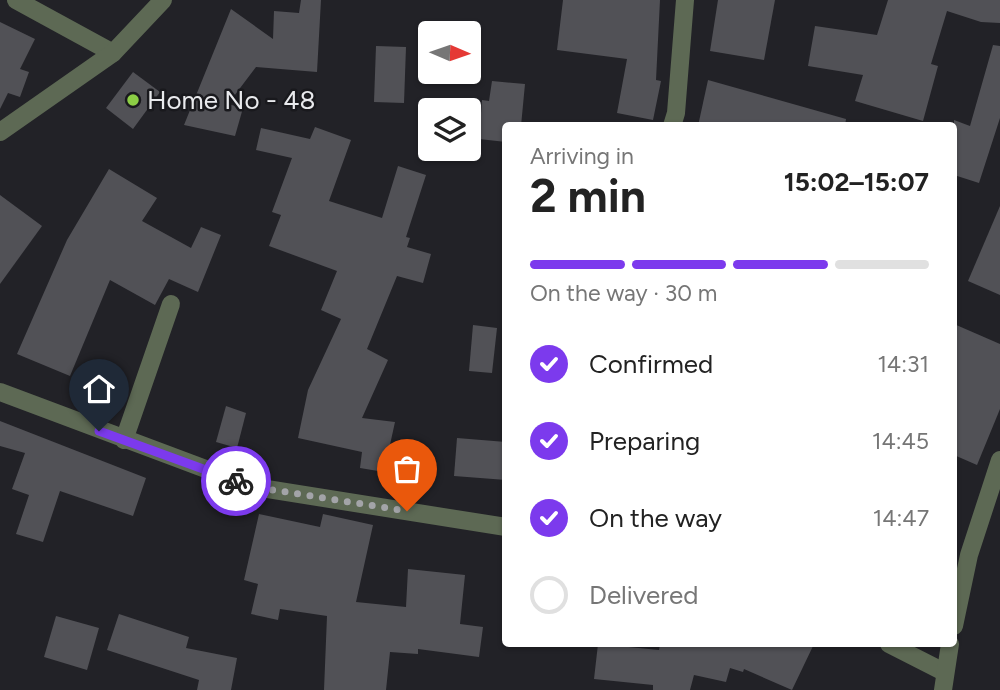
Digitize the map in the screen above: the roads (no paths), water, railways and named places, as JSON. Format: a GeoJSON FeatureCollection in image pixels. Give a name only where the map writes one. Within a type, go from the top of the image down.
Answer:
{"type":"FeatureCollection","features":[{"type":"Feature","properties":{"kind":"street"},"geometry":{"type":"LineString","coordinates":[[16,0],[113,52]]}},
{"type":"Feature","properties":{"kind":"street"},"geometry":{"type":"LineString","coordinates":[[0,132],[113,52],[163,0]]}},
{"type":"Feature","properties":{"kind":"street"},"geometry":{"type":"LineString","coordinates":[[673,122],[685,0]]}},
{"type":"Feature","properties":{"kind":"street"},"geometry":{"type":"LineString","coordinates":[[124,440],[171,304]]}},
{"type":"Feature","properties":{"kind":"street"},"geometry":{"type":"LineString","coordinates":[[0,392],[254,487],[502,526]]}},
{"type":"Feature","properties":{"kind":"street"},"geometry":{"type":"LineString","coordinates":[[957,612],[969,555],[1000,460]]}},
{"type":"Feature","properties":{"kind":"street"},"geometry":{"type":"LineString","coordinates":[[894,647],[943,681],[949,647]]}},
{"type":"Feature","properties":{"kind":"place","name":"Home No - 48"},"geometry":{"type":"Point","coordinates":[133,100]}}]}
